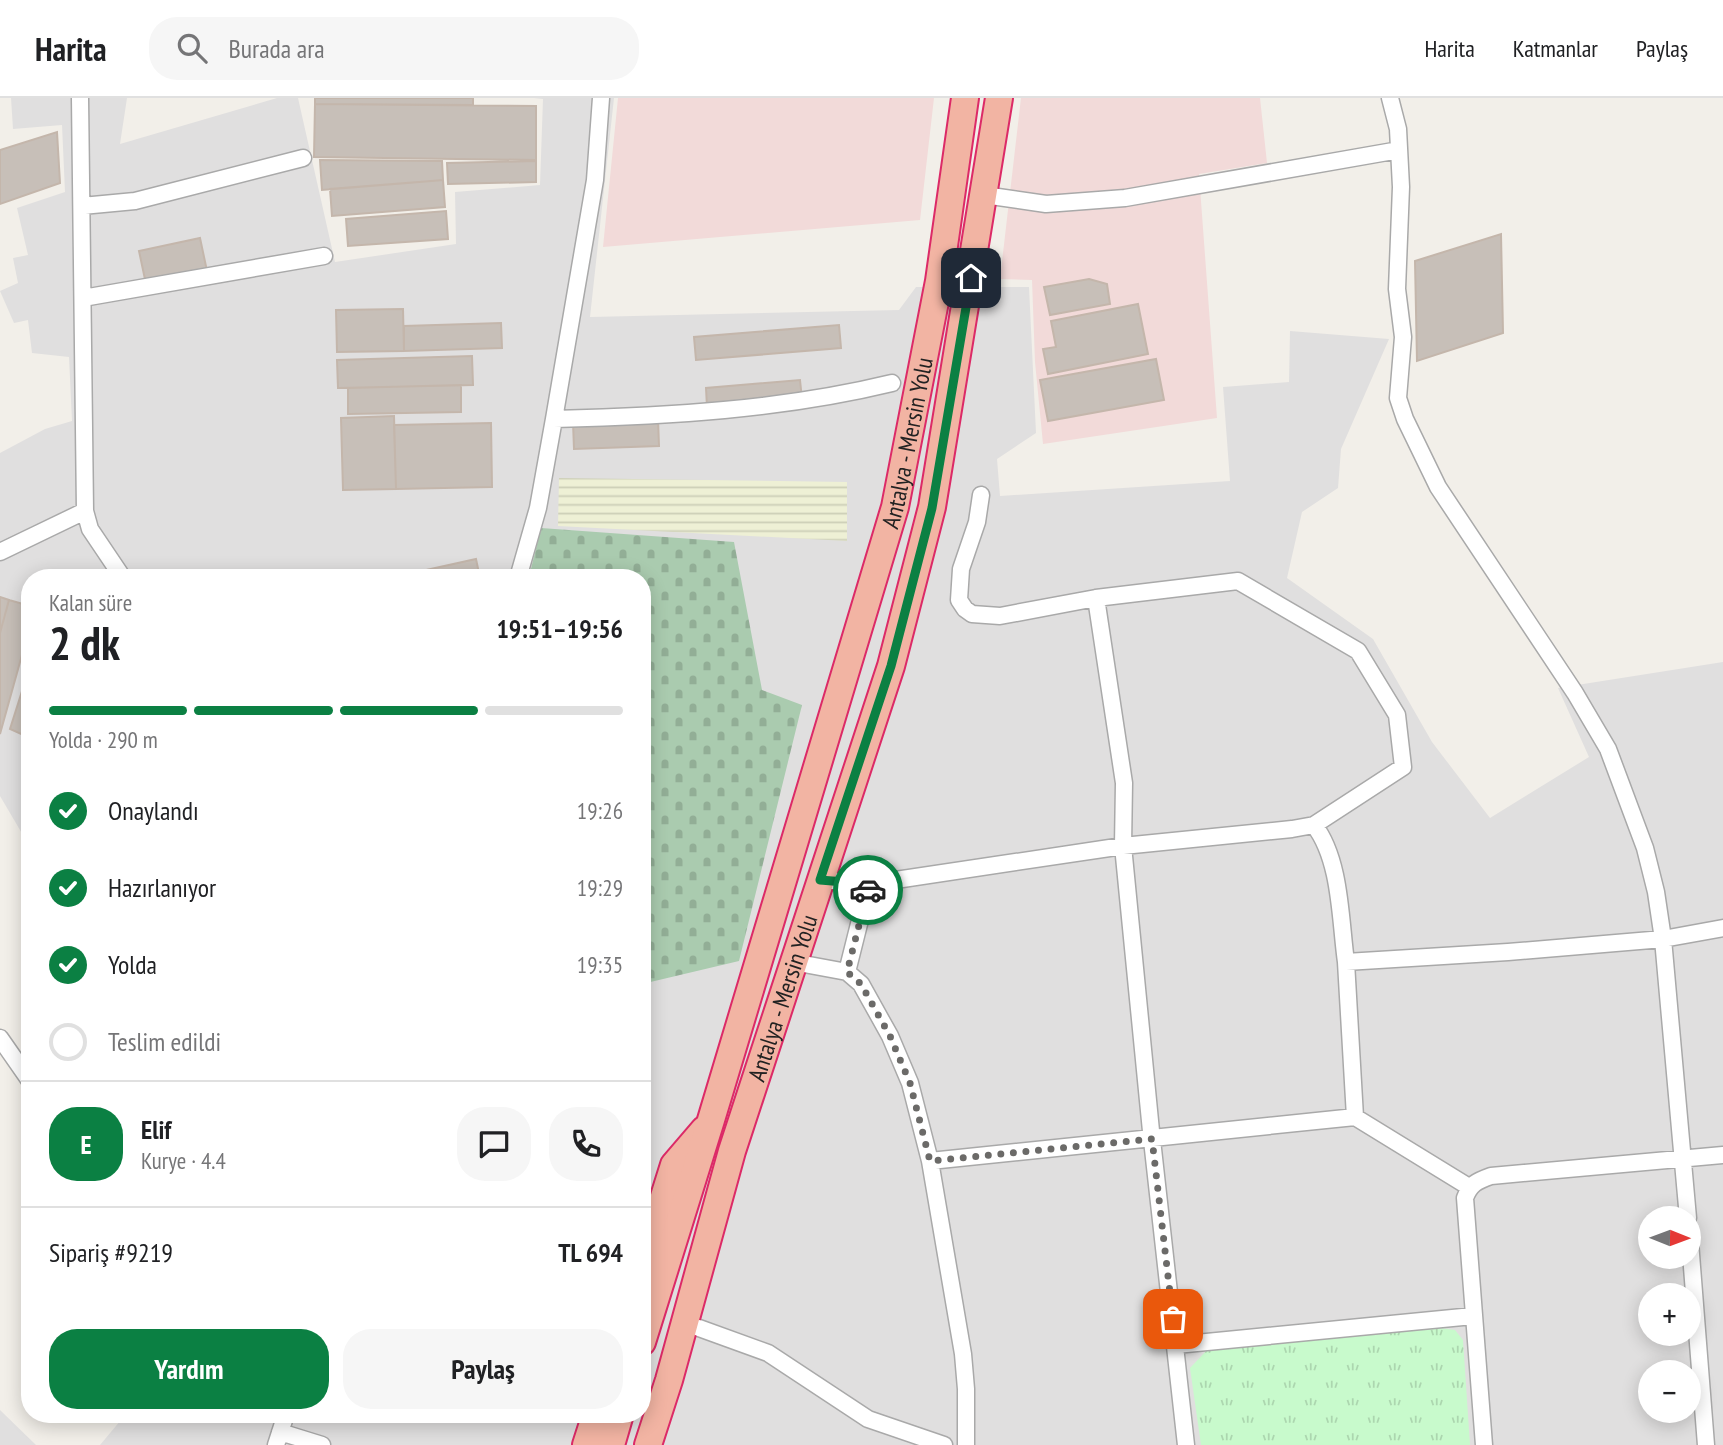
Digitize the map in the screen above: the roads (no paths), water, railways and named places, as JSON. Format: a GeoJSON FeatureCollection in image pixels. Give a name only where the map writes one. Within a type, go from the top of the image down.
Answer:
{"type":"FeatureCollection","features":[{"type":"Feature","properties":{"kind":"highway","name":"Antalya - Mersin Yolu"},"geometry":{"type":"LineString","coordinates":[[651,1313],[895,507],[939,281],[965,98]]}},
{"type":"Feature","properties":{"kind":"highway","name":"Antalya - Mersin Yolu"},"geometry":{"type":"LineString","coordinates":[[649,1445],[732,1151],[891,666],[932,508],[999,98]]}},
{"type":"Feature","properties":{"kind":"highway"},"geometry":{"type":"LineString","coordinates":[[651,1238],[674,1165],[711,1120]]}},
{"type":"Feature","properties":{"kind":"highway"},"geometry":{"type":"LineString","coordinates":[[663,1445],[703,1313],[732,1151]]}},
{"type":"Feature","properties":{"kind":"highway"},"geometry":{"type":"LineString","coordinates":[[586,1445],[593,1423]]}},
{"type":"Feature","properties":{"kind":"highway"},"geometry":{"type":"LineString","coordinates":[[611,1445],[617,1423]]}},
{"type":"Feature","properties":{"kind":"street"},"geometry":{"type":"LineString","coordinates":[[80,98],[85,511],[90,529],[117,569]]}},
{"type":"Feature","properties":{"kind":"street"},"geometry":{"type":"LineString","coordinates":[[521,569],[538,508],[595,180],[601,98]]}},
{"type":"Feature","properties":{"kind":"street"},"geometry":{"type":"LineString","coordinates":[[1390,98],[1398,129],[1401,187],[1397,289],[1403,337],[1398,398],[1405,419],[1438,487],[1562,672],[1608,749],[1645,848],[1656,892],[1662,939],[1687,1206]]}},
{"type":"Feature","properties":{"kind":"street"},"geometry":{"type":"LineString","coordinates":[[984,195],[1046,204],[1125,198],[1399,150]]}},
{"type":"Feature","properties":{"kind":"street"},"geometry":{"type":"LineString","coordinates":[[82,206],[135,201],[303,158]]}},
{"type":"Feature","properties":{"kind":"street"},"geometry":{"type":"LineString","coordinates":[[83,298],[324,256]]}},
{"type":"Feature","properties":{"kind":"street"},"geometry":{"type":"LineString","coordinates":[[554,419],[768,407],[835,397],[892,383]]}},
{"type":"Feature","properties":{"kind":"street"},"geometry":{"type":"LineString","coordinates":[[820,880],[869,884],[1123,846],[1314,825],[1403,767],[1397,715],[1358,651],[1238,581],[1096,598],[1000,615],[972,614],[965,610],[959,600],[961,569],[977,522],[981,495]]}},
{"type":"Feature","properties":{"kind":"street"},"geometry":{"type":"LineString","coordinates":[[0,552],[85,511]]}},
{"type":"Feature","properties":{"kind":"street"},"geometry":{"type":"LineString","coordinates":[[1096,598],[1124,783],[1123,846],[1186,1445]]}},
{"type":"Feature","properties":{"kind":"street"},"geometry":{"type":"LineString","coordinates":[[1314,825],[1323,838],[1332,861],[1346,962],[1355,1116]]}},
{"type":"Feature","properties":{"kind":"street"},"geometry":{"type":"LineString","coordinates":[[847,972],[869,884]]}},
{"type":"Feature","properties":{"kind":"street"},"geometry":{"type":"LineString","coordinates":[[1346,962],[1662,939],[1723,928]]}},
{"type":"Feature","properties":{"kind":"street"},"geometry":{"type":"LineString","coordinates":[[793,962],[847,972],[861,984],[890,1036],[910,1083],[930,1161],[963,1354],[966,1445]]}},
{"type":"Feature","properties":{"kind":"street"},"geometry":{"type":"LineString","coordinates":[[0,1038],[21,1068]]}},
{"type":"Feature","properties":{"kind":"street"},"geometry":{"type":"LineString","coordinates":[[930,1161],[1355,1116],[1469,1187]]}},
{"type":"Feature","properties":{"kind":"street"},"geometry":{"type":"LineString","coordinates":[[1484,1445],[1465,1198],[1469,1187],[1478,1180],[1491,1176],[1723,1154]]}},
{"type":"Feature","properties":{"kind":"street"},"geometry":{"type":"LineString","coordinates":[[1692,1269],[1706,1445]]}},
{"type":"Feature","properties":{"kind":"street"},"geometry":{"type":"LineString","coordinates":[[1177,1345],[1473,1316]]}},
{"type":"Feature","properties":{"kind":"street"},"geometry":{"type":"LineString","coordinates":[[699,1328],[768,1353],[868,1419],[944,1445]]}},
{"type":"Feature","properties":{"kind":"street"},"geometry":{"type":"LineString","coordinates":[[278,1438],[322,1445]]}}]}
